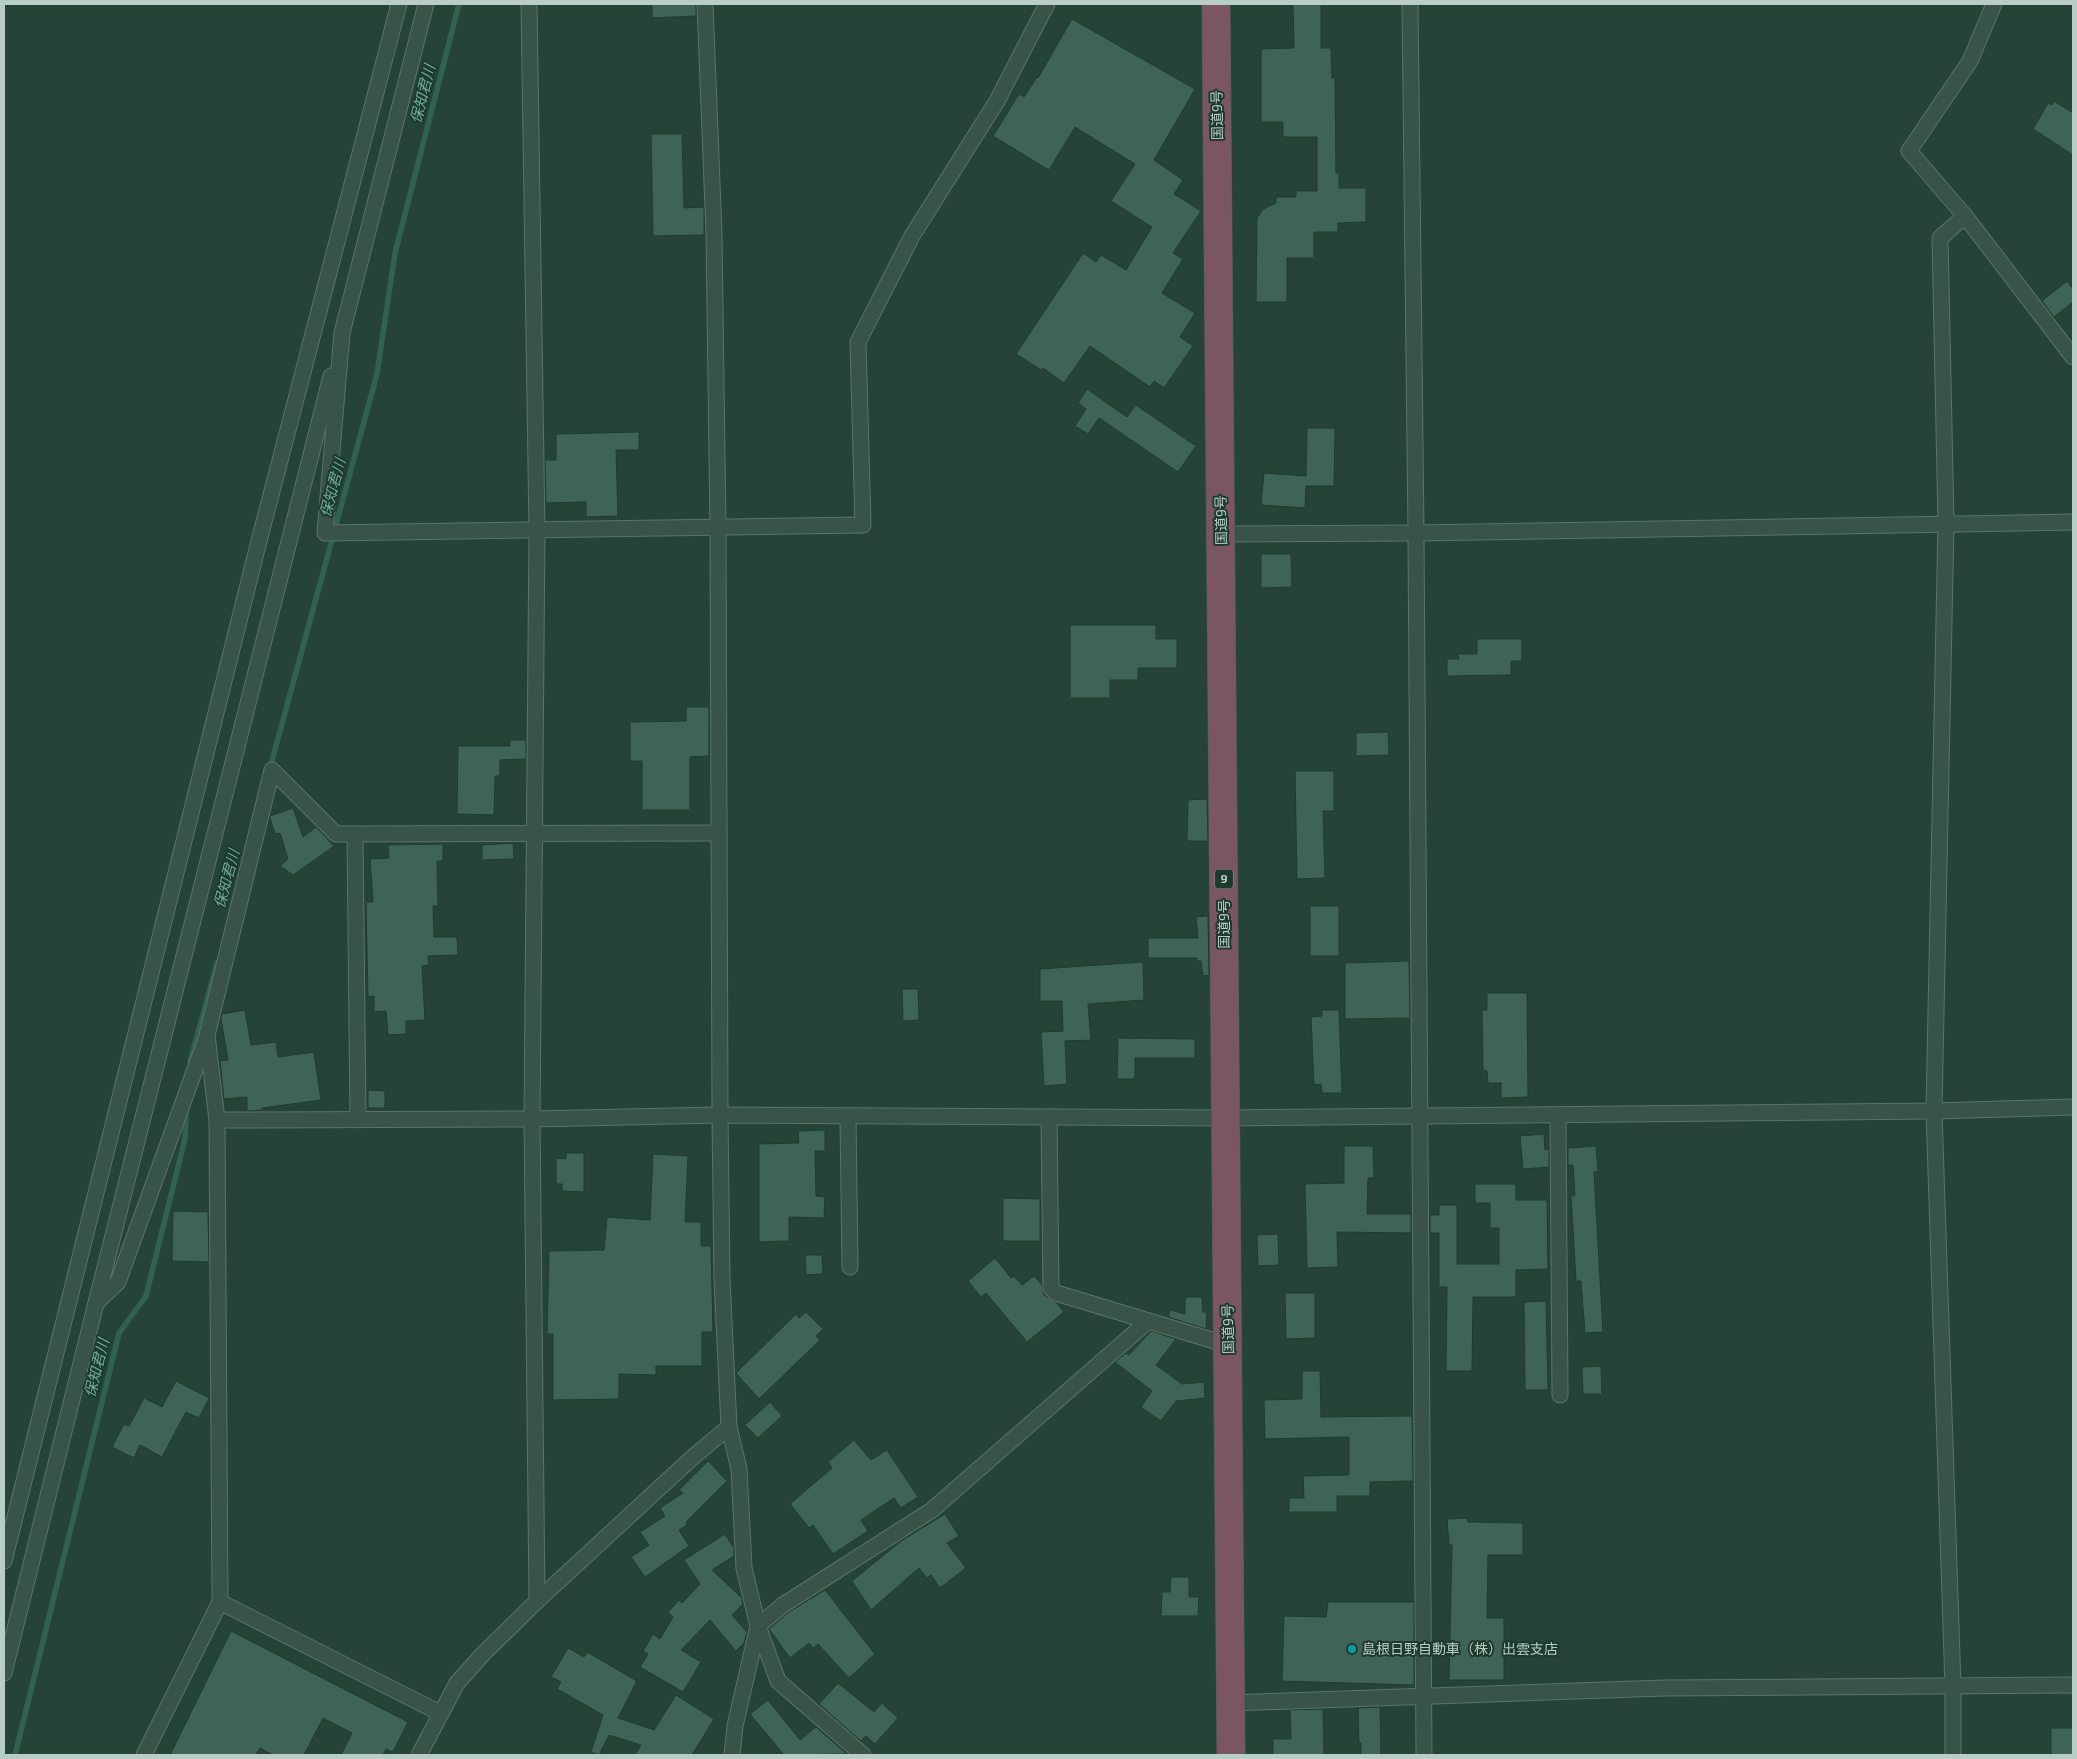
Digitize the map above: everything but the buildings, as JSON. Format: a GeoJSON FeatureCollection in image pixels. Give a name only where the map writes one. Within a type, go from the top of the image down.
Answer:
{"type":"FeatureCollection","features":[{"type":"Feature","properties":{"kind":"highway","name":"国道9号"},"geometry":{"type":"LineString","coordinates":[[1216,4],[1231,1755]]}},
{"type":"Feature","properties":{"kind":"street"},"geometry":{"type":"LineString","coordinates":[[4,1561],[259,541],[399,4]]}},
{"type":"Feature","properties":{"kind":"street"},"geometry":{"type":"LineString","coordinates":[[4,1673],[96,1303],[426,4]]}},
{"type":"Feature","properties":{"kind":"street"},"geometry":{"type":"LineString","coordinates":[[528,4],[537,531],[532,1119],[537,1601]]}},
{"type":"Feature","properties":{"kind":"street"},"geometry":{"type":"LineString","coordinates":[[705,4],[714,234],[718,529],[718,833],[722,1279],[729,1427],[739,1469],[744,1568],[758,1626],[778,1681],[863,1755]]}},
{"type":"Feature","properties":{"kind":"street"},"geometry":{"type":"LineString","coordinates":[[342,333],[325,534],[863,526],[858,342],[912,236],[997,101],[1047,4]]}},
{"type":"Feature","properties":{"kind":"street"},"geometry":{"type":"LineString","coordinates":[[1410,4],[1421,1116],[1424,1755]]}},
{"type":"Feature","properties":{"kind":"street"},"geometry":{"type":"LineString","coordinates":[[1994,4],[1970,61],[1909,151],[1965,216],[2073,357]]}},
{"type":"Feature","properties":{"kind":"street"},"geometry":{"type":"LineString","coordinates":[[1953,1755],[1953,1687],[1934,1111],[1946,523],[1940,238],[1965,216]]}},
{"type":"Feature","properties":{"kind":"street"},"geometry":{"type":"LineString","coordinates":[[1221,534],[1416,533],[2073,522]]}},
{"type":"Feature","properties":{"kind":"street"},"geometry":{"type":"LineString","coordinates":[[96,1303],[118,1282],[207,1035],[272,770],[336,834],[718,833]]}},
{"type":"Feature","properties":{"kind":"street"},"geometry":{"type":"LineString","coordinates":[[356,834],[358,1119]]}},
{"type":"Feature","properties":{"kind":"street"},"geometry":{"type":"LineString","coordinates":[[144,1755],[220,1602],[217,1120],[207,1035]]}},
{"type":"Feature","properties":{"kind":"street"},"geometry":{"type":"LineString","coordinates":[[217,1120],[532,1119],[720,1115],[1226,1118],[2073,1108]]}},
{"type":"Feature","properties":{"kind":"street"},"geometry":{"type":"LineString","coordinates":[[1558,1115],[1560,1395]]}},
{"type":"Feature","properties":{"kind":"street"},"geometry":{"type":"LineString","coordinates":[[848,1116],[850,1267]]}},
{"type":"Feature","properties":{"kind":"street"},"geometry":{"type":"LineString","coordinates":[[1049,1117],[1050,1288],[1056,1293],[1228,1345]]}},
{"type":"Feature","properties":{"kind":"street"},"geometry":{"type":"LineString","coordinates":[[732,1755],[735,1726],[758,1626],[784,1605],[932,1510],[1147,1322]]}},
{"type":"Feature","properties":{"kind":"street"},"geometry":{"type":"LineString","coordinates":[[420,1755],[457,1683],[537,1601],[693,1457],[729,1427]]}},
{"type":"Feature","properties":{"kind":"street"},"geometry":{"type":"LineString","coordinates":[[220,1602],[440,1713]]}},
{"type":"Feature","properties":{"kind":"street"},"geometry":{"type":"LineString","coordinates":[[1230,1704],[1665,1688],[2073,1685]]}},
{"type":"Feature","properties":{"kind":"waterway","name":"保知君川"},"geometry":{"type":"LineString","coordinates":[[270,768],[377,374],[395,253],[459,4]]}},
{"type":"Feature","properties":{"kind":"waterway","name":"保知君川"},"geometry":{"type":"LineString","coordinates":[[190,1062],[217,963]]}},
{"type":"Feature","properties":{"kind":"waterway","name":"保知君川"},"geometry":{"type":"LineString","coordinates":[[15,1755],[119,1333],[146,1296],[185,1139],[186,1111]]}},
{"type":"Feature","properties":{"kind":"place","name":"島根日野自動車（株）出雲支店"},"geometry":{"type":"Point","coordinates":[1352,1649]}}]}
